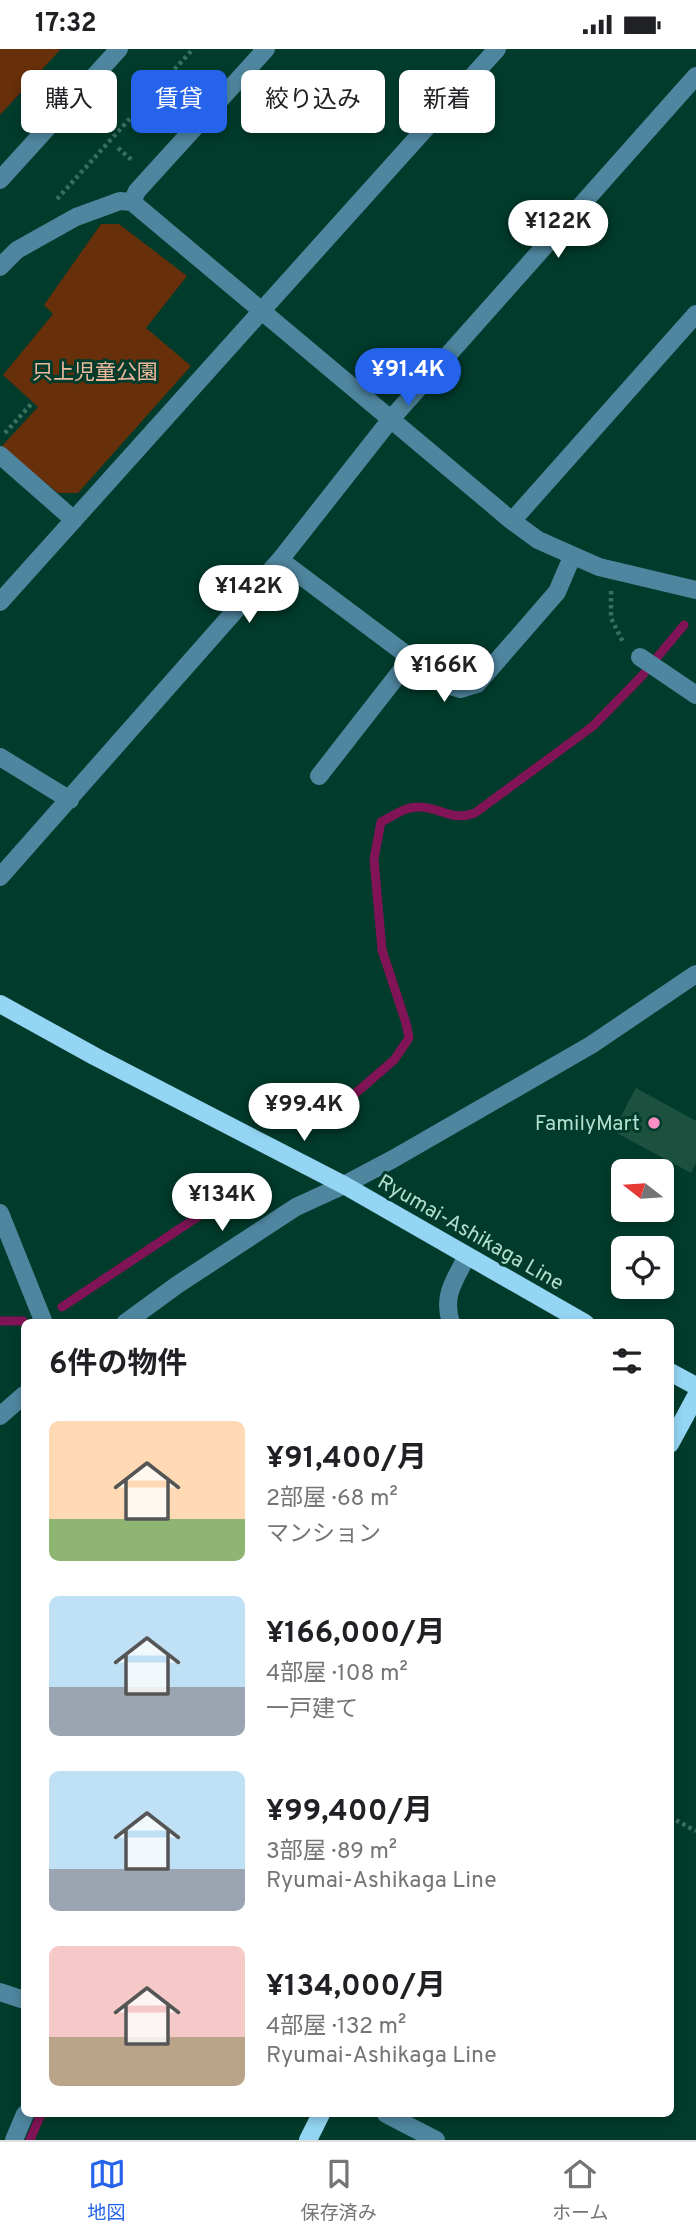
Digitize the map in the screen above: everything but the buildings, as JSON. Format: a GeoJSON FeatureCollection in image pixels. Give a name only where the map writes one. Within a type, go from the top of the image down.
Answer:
{"type":"FeatureCollection","features":[{"type":"Feature","properties":{"kind":"main road","name":"Ryumai-Ashikaga Line"},"geometry":{"type":"LineString","coordinates":[[0,1004],[96,1057],[344,1185],[578,1319]]}},
{"type":"Feature","properties":{"kind":"main road"},"geometry":{"type":"LineString","coordinates":[[674,1374],[696,1386]]}},
{"type":"Feature","properties":{"kind":"main road"},"geometry":{"type":"LineString","coordinates":[[674,1437],[696,1396]]}},
{"type":"Feature","properties":{"kind":"main road"},"geometry":{"type":"LineString","coordinates":[[308,2140],[320,2117]]}},
{"type":"Feature","properties":{"kind":"street"},"geometry":{"type":"LineString","coordinates":[[0,180],[119,49]]}},
{"type":"Feature","properties":{"kind":"street"},"geometry":{"type":"LineString","coordinates":[[132,202],[137,191],[266,49]]}},
{"type":"Feature","properties":{"kind":"street"},"geometry":{"type":"LineString","coordinates":[[0,602],[497,49]]}},
{"type":"Feature","properties":{"kind":"street"},"geometry":{"type":"LineString","coordinates":[[0,877],[280,560],[391,419],[696,76]]}},
{"type":"Feature","properties":{"kind":"street"},"geometry":{"type":"LineString","coordinates":[[0,267],[17,250],[76,218],[112,203],[132,202],[538,540],[572,557],[613,571],[696,590]]}},
{"type":"Feature","properties":{"kind":"street"},"geometry":{"type":"LineString","coordinates":[[512,521],[696,314]]}},
{"type":"Feature","properties":{"kind":"street"},"geometry":{"type":"LineString","coordinates":[[0,455],[74,520]]}},
{"type":"Feature","properties":{"kind":"street"},"geometry":{"type":"LineString","coordinates":[[280,560],[447,685],[461,689],[477,684],[558,592],[572,557]]}},
{"type":"Feature","properties":{"kind":"street"},"geometry":{"type":"LineString","coordinates":[[640,657],[696,695]]}},
{"type":"Feature","properties":{"kind":"street"},"geometry":{"type":"LineString","coordinates":[[319,776],[411,658]]}},
{"type":"Feature","properties":{"kind":"street"},"geometry":{"type":"LineString","coordinates":[[0,757],[69,800]]}},
{"type":"Feature","properties":{"kind":"street"},"geometry":{"type":"LineString","coordinates":[[130,1319],[296,1207],[344,1185],[591,1045],[696,974]]}},
{"type":"Feature","properties":{"kind":"street"},"geometry":{"type":"LineString","coordinates":[[0,1213],[42,1319]]}},
{"type":"Feature","properties":{"kind":"street"},"geometry":{"type":"LineString","coordinates":[[450,1319],[447,1303],[449,1293],[467,1256]]}},
{"type":"Feature","properties":{"kind":"street"},"geometry":{"type":"LineString","coordinates":[[0,1416],[21,1398]]}},
{"type":"Feature","properties":{"kind":"street"},"geometry":{"type":"LineString","coordinates":[[0,1992],[21,1999]]}},
{"type":"Feature","properties":{"kind":"street"},"geometry":{"type":"LineString","coordinates":[[14,2140],[24,2117]]}},
{"type":"Feature","properties":{"kind":"street"},"geometry":{"type":"LineString","coordinates":[[392,2117],[436,2140]]}},
{"type":"Feature","properties":{"kind":"path"},"geometry":{"type":"LineString","coordinates":[[57,199],[193,49]]}},
{"type":"Feature","properties":{"kind":"path"},"geometry":{"type":"LineString","coordinates":[[118,148],[137,165]]}},
{"type":"Feature","properties":{"kind":"path"},"geometry":{"type":"LineString","coordinates":[[0,439],[33,402]]}},
{"type":"Feature","properties":{"kind":"path"},"geometry":{"type":"LineString","coordinates":[[613,571],[611,618],[624,644],[640,657]]}},
{"type":"Feature","properties":{"kind":"path"},"geometry":{"type":"LineString","coordinates":[[674,1819],[696,1831]]}},
{"type":"Feature","properties":{"kind":"green space"},"geometry":{"type":"Polygon","coordinates":[[[0,49],[61,49],[42,70],[21,70],[21,92],[0,115],[0,49]]]}},
{"type":"Feature","properties":{"kind":"green space","name":"只上児童公園"},"geometry":{"type":"Polygon","coordinates":[[[101,224],[119,224],[187,276],[146,328],[191,366],[78,493],[58,493],[1,447],[38,407],[3,375],[53,314],[44,305],[101,224]]]}},
{"type":"Feature","properties":{"kind":"waterway"},"geometry":{"type":"LineString","coordinates":[[321,1123],[394,1060],[409,1038],[382,950],[374,859],[381,822],[414,807],[459,816],[475,813],[593,726],[640,678],[684,625]]}},
{"type":"Feature","properties":{"kind":"waterway"},"geometry":{"type":"LineString","coordinates":[[62,1307],[247,1184]]}},
{"type":"Feature","properties":{"kind":"waterway"},"geometry":{"type":"LineString","coordinates":[[0,1321],[21,1321]]}},
{"type":"Feature","properties":{"kind":"waterway"},"geometry":{"type":"LineString","coordinates":[[30,2140],[40,2117]]}},
{"type":"Feature","properties":{"kind":"place","name":"FamilyMart"},"geometry":{"type":"Point","coordinates":[654,1123]}}]}
